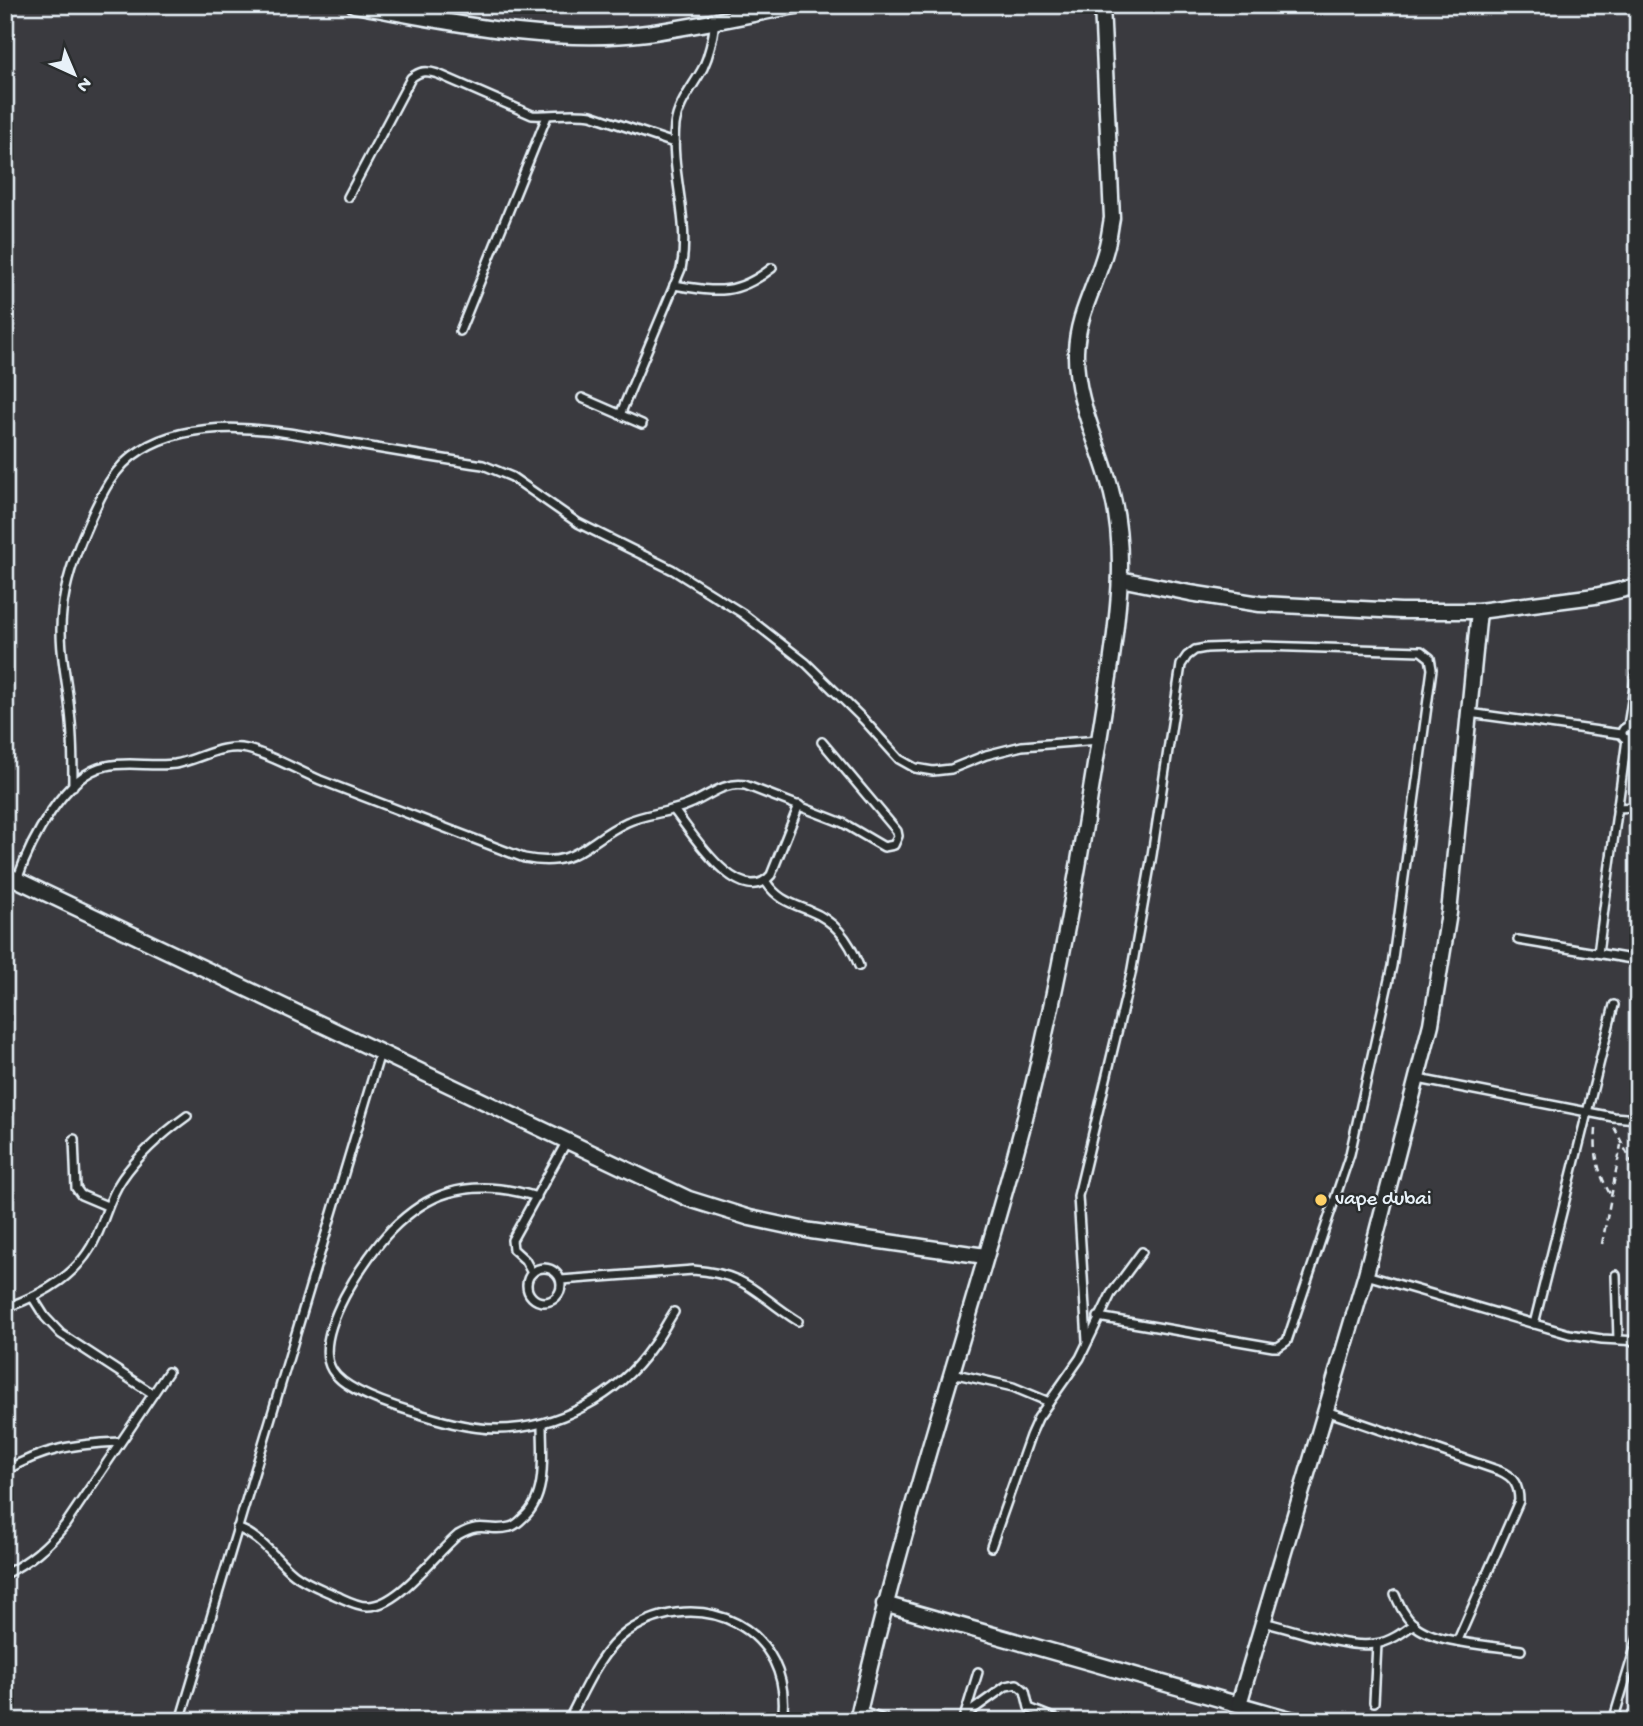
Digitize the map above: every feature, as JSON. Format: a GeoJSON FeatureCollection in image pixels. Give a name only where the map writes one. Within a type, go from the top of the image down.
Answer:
{"type":"FeatureCollection","features":[{"type":"Feature","properties":{"kind":"street"},"geometry":{"type":"LineString","coordinates":[[354,5],[499,30],[548,34],[646,33],[801,5]]}},
{"type":"Feature","properties":{"kind":"street"},"geometry":{"type":"LineString","coordinates":[[858,1716],[884,1604],[1020,1135],[1062,957],[1112,657],[1120,579],[1119,537],[1113,497],[1102,457],[1080,397],[1076,350],[1081,315],[1106,251],[1112,218],[1102,5]]}},
{"type":"Feature","properties":{"kind":"street"},"geometry":{"type":"LineString","coordinates":[[1120,579],[1260,604],[1401,611],[1479,611],[1595,596],[1638,586]]}},
{"type":"Feature","properties":{"kind":"street"},"geometry":{"type":"LineString","coordinates":[[1239,1704],[1366,1274],[1418,1079],[1443,958],[1479,611]]}},
{"type":"Feature","properties":{"kind":"street"},"geometry":{"type":"LineString","coordinates":[[11,877],[689,1199],[750,1218],[811,1231],[985,1256]]}},
{"type":"Feature","properties":{"kind":"street"},"geometry":{"type":"LineString","coordinates":[[884,1604],[1239,1704],[1261,1716],[1297,1721]]}},
{"type":"Feature","properties":{"kind":"lane"},"geometry":{"type":"LineString","coordinates":[[620,415],[681,269],[684,252],[674,143],[675,122],[681,102],[709,54],[715,21]]}},
{"type":"Feature","properties":{"kind":"lane"},"geometry":{"type":"LineString","coordinates":[[348,197],[411,78],[418,72],[428,71],[532,115],[591,115],[674,143]]}},
{"type":"Feature","properties":{"kind":"lane"},"geometry":{"type":"LineString","coordinates":[[460,331],[547,116]]}},
{"type":"Feature","properties":{"kind":"lane"},"geometry":{"type":"LineString","coordinates":[[674,285],[730,290],[753,283],[772,268]]}},
{"type":"Feature","properties":{"kind":"lane"},"geometry":{"type":"LineString","coordinates":[[582,398],[642,424]]}},
{"type":"Feature","properties":{"kind":"lane"},"geometry":{"type":"LineString","coordinates":[[73,786],[70,714],[60,643],[68,574],[80,541],[117,470],[139,450],[166,438],[224,429],[280,432],[473,464],[512,477],[578,523],[673,570],[742,613],[806,663],[899,759],[915,768],[942,770],[1022,746],[1099,740]]}},
{"type":"Feature","properties":{"kind":"lane"},"geometry":{"type":"LineString","coordinates":[[1087,1341],[1078,1196],[1131,974],[1181,665],[1195,650],[1206,648],[1262,646],[1421,651],[1432,663],[1392,966],[1350,1154],[1287,1341],[1273,1347],[1098,1317]]}},
{"type":"Feature","properties":{"kind":"lane"},"geometry":{"type":"LineString","coordinates":[[1598,954],[1617,808],[1624,728],[1628,726],[1638,662]]}},
{"type":"Feature","properties":{"kind":"lane"},"geometry":{"type":"LineString","coordinates":[[1469,713],[1633,737],[1636,733],[1628,726]]}},
{"type":"Feature","properties":{"kind":"lane"},"geometry":{"type":"LineString","coordinates":[[11,877],[41,827],[73,786],[97,768],[108,765],[175,764],[231,747],[246,749],[511,853],[544,862],[564,859],[628,822],[653,813],[674,810],[733,784],[745,785],[843,823],[889,848],[897,841],[897,831],[822,742]]}},
{"type":"Feature","properties":{"kind":"lane"},"geometry":{"type":"LineString","coordinates":[[674,810],[708,854],[729,875],[750,885],[766,881],[775,867],[799,805]]}},
{"type":"Feature","properties":{"kind":"lane"},"geometry":{"type":"LineString","coordinates":[[1617,808],[1638,807]]}},
{"type":"Feature","properties":{"kind":"lane"},"geometry":{"type":"LineString","coordinates":[[766,881],[781,900],[827,919],[842,932],[859,967]]}},
{"type":"Feature","properties":{"kind":"lane"},"geometry":{"type":"LineString","coordinates":[[1518,940],[1638,960]]}},
{"type":"Feature","properties":{"kind":"lane"},"geometry":{"type":"LineString","coordinates":[[1534,1324],[1614,1005]]}},
{"type":"Feature","properties":{"kind":"lane"},"geometry":{"type":"LineString","coordinates":[[180,1721],[380,1053]]}},
{"type":"Feature","properties":{"kind":"lane"},"geometry":{"type":"LineString","coordinates":[[1418,1079],[1613,1117],[1638,1119]]}},
{"type":"Feature","properties":{"kind":"lane"},"geometry":{"type":"LineString","coordinates":[[5,1308],[33,1298],[60,1283],[82,1261],[122,1179],[162,1134],[187,1116]]}},
{"type":"Feature","properties":{"kind":"lane"},"geometry":{"type":"LineString","coordinates":[[74,1139],[76,1188],[81,1195],[107,1206]]}},
{"type":"Feature","properties":{"kind":"lane"},"geometry":{"type":"LineString","coordinates":[[532,1273],[512,1244],[567,1141]]}},
{"type":"Feature","properties":{"kind":"lane"},"geometry":{"type":"LineString","coordinates":[[537,1198],[516,1190],[482,1187],[448,1193],[417,1208],[391,1230],[367,1261],[329,1332],[326,1350],[331,1368],[342,1382],[397,1407],[464,1426],[498,1429],[542,1424],[583,1407],[620,1382],[650,1350],[674,1312]]}},
{"type":"Feature","properties":{"kind":"lane"},"geometry":{"type":"LineString","coordinates":[[991,1547],[1030,1436],[1049,1402],[1080,1358],[1098,1317],[1142,1252]]}},
{"type":"Feature","properties":{"kind":"lane"},"geometry":{"type":"LineString","coordinates":[[542,1267],[558,1274],[561,1280],[562,1286],[552,1301],[540,1302],[527,1290],[528,1278],[542,1267]]}},
{"type":"Feature","properties":{"kind":"lane"},"geometry":{"type":"LineString","coordinates":[[561,1280],[694,1270],[715,1271],[735,1277],[751,1286],[799,1321]]}},
{"type":"Feature","properties":{"kind":"lane"},"geometry":{"type":"LineString","coordinates":[[1366,1274],[1586,1338],[1638,1341]]}},
{"type":"Feature","properties":{"kind":"lane"},"geometry":{"type":"LineString","coordinates":[[1616,1275],[1618,1339]]}},
{"type":"Feature","properties":{"kind":"lane"},"geometry":{"type":"LineString","coordinates":[[33,1298],[45,1317],[61,1334],[153,1394]]}},
{"type":"Feature","properties":{"kind":"lane"},"geometry":{"type":"LineString","coordinates":[[5,1574],[26,1563],[47,1546],[65,1525],[168,1372]]}},
{"type":"Feature","properties":{"kind":"lane"},"geometry":{"type":"LineString","coordinates":[[951,1373],[1013,1387],[1049,1402]]}},
{"type":"Feature","properties":{"kind":"lane"},"geometry":{"type":"LineString","coordinates":[[1326,1410],[1500,1471],[1516,1482],[1519,1501],[1458,1640]]}},
{"type":"Feature","properties":{"kind":"lane"},"geometry":{"type":"LineString","coordinates":[[237,1528],[250,1532],[293,1573],[314,1586],[367,1606],[383,1603],[397,1596],[458,1535],[470,1528],[483,1526],[513,1527],[530,1513],[540,1491],[542,1424]]}},
{"type":"Feature","properties":{"kind":"lane"},"geometry":{"type":"LineString","coordinates":[[5,1471],[46,1451],[77,1444],[120,1442]]}},
{"type":"Feature","properties":{"kind":"lane"},"geometry":{"type":"LineString","coordinates":[[1395,1595],[1402,1611],[1428,1634],[1521,1650]]}},
{"type":"Feature","properties":{"kind":"lane"},"geometry":{"type":"LineString","coordinates":[[568,1721],[607,1651],[626,1633],[654,1618],[699,1612],[726,1617],[749,1631],[765,1646],[779,1669],[785,1695],[782,1721]]}},
{"type":"Feature","properties":{"kind":"lane"},"geometry":{"type":"LineString","coordinates":[[1264,1622],[1356,1645],[1377,1644],[1396,1637],[1414,1624]]}},
{"type":"Feature","properties":{"kind":"lane"},"geometry":{"type":"LineString","coordinates":[[1613,1721],[1638,1638]]}},
{"type":"Feature","properties":{"kind":"lane"},"geometry":{"type":"LineString","coordinates":[[1374,1702],[1377,1644]]}},
{"type":"Feature","properties":{"kind":"lane"},"geometry":{"type":"LineString","coordinates":[[964,1718],[978,1672]]}},
{"type":"Feature","properties":{"kind":"lane"},"geometry":{"type":"LineString","coordinates":[[964,1718],[998,1691],[1017,1684],[1026,1691],[1029,1707],[1061,1721]]}},
{"type":"Feature","properties":{"kind":"lane"},"geometry":{"type":"LineString","coordinates":[[858,1716],[888,1721]]}},
{"type":"Feature","properties":{"kind":"path"},"geometry":{"type":"LineString","coordinates":[[1598,1113],[1595,1157],[1611,1196]]}},
{"type":"Feature","properties":{"kind":"path"},"geometry":{"type":"LineString","coordinates":[[1613,1117],[1614,1128],[1635,1169],[1638,1181]]}},
{"type":"Feature","properties":{"kind":"path"},"geometry":{"type":"LineString","coordinates":[[1602,1244],[1621,1145]]}},
{"type":"Feature","properties":{"kind":"path"},"geometry":{"type":"LineString","coordinates":[[1638,1217],[1634,1240],[1638,1252]]}},
{"type":"Feature","properties":{"kind":"place","name":"vape dubai"},"geometry":{"type":"Point","coordinates":[1321,1200]}}]}
